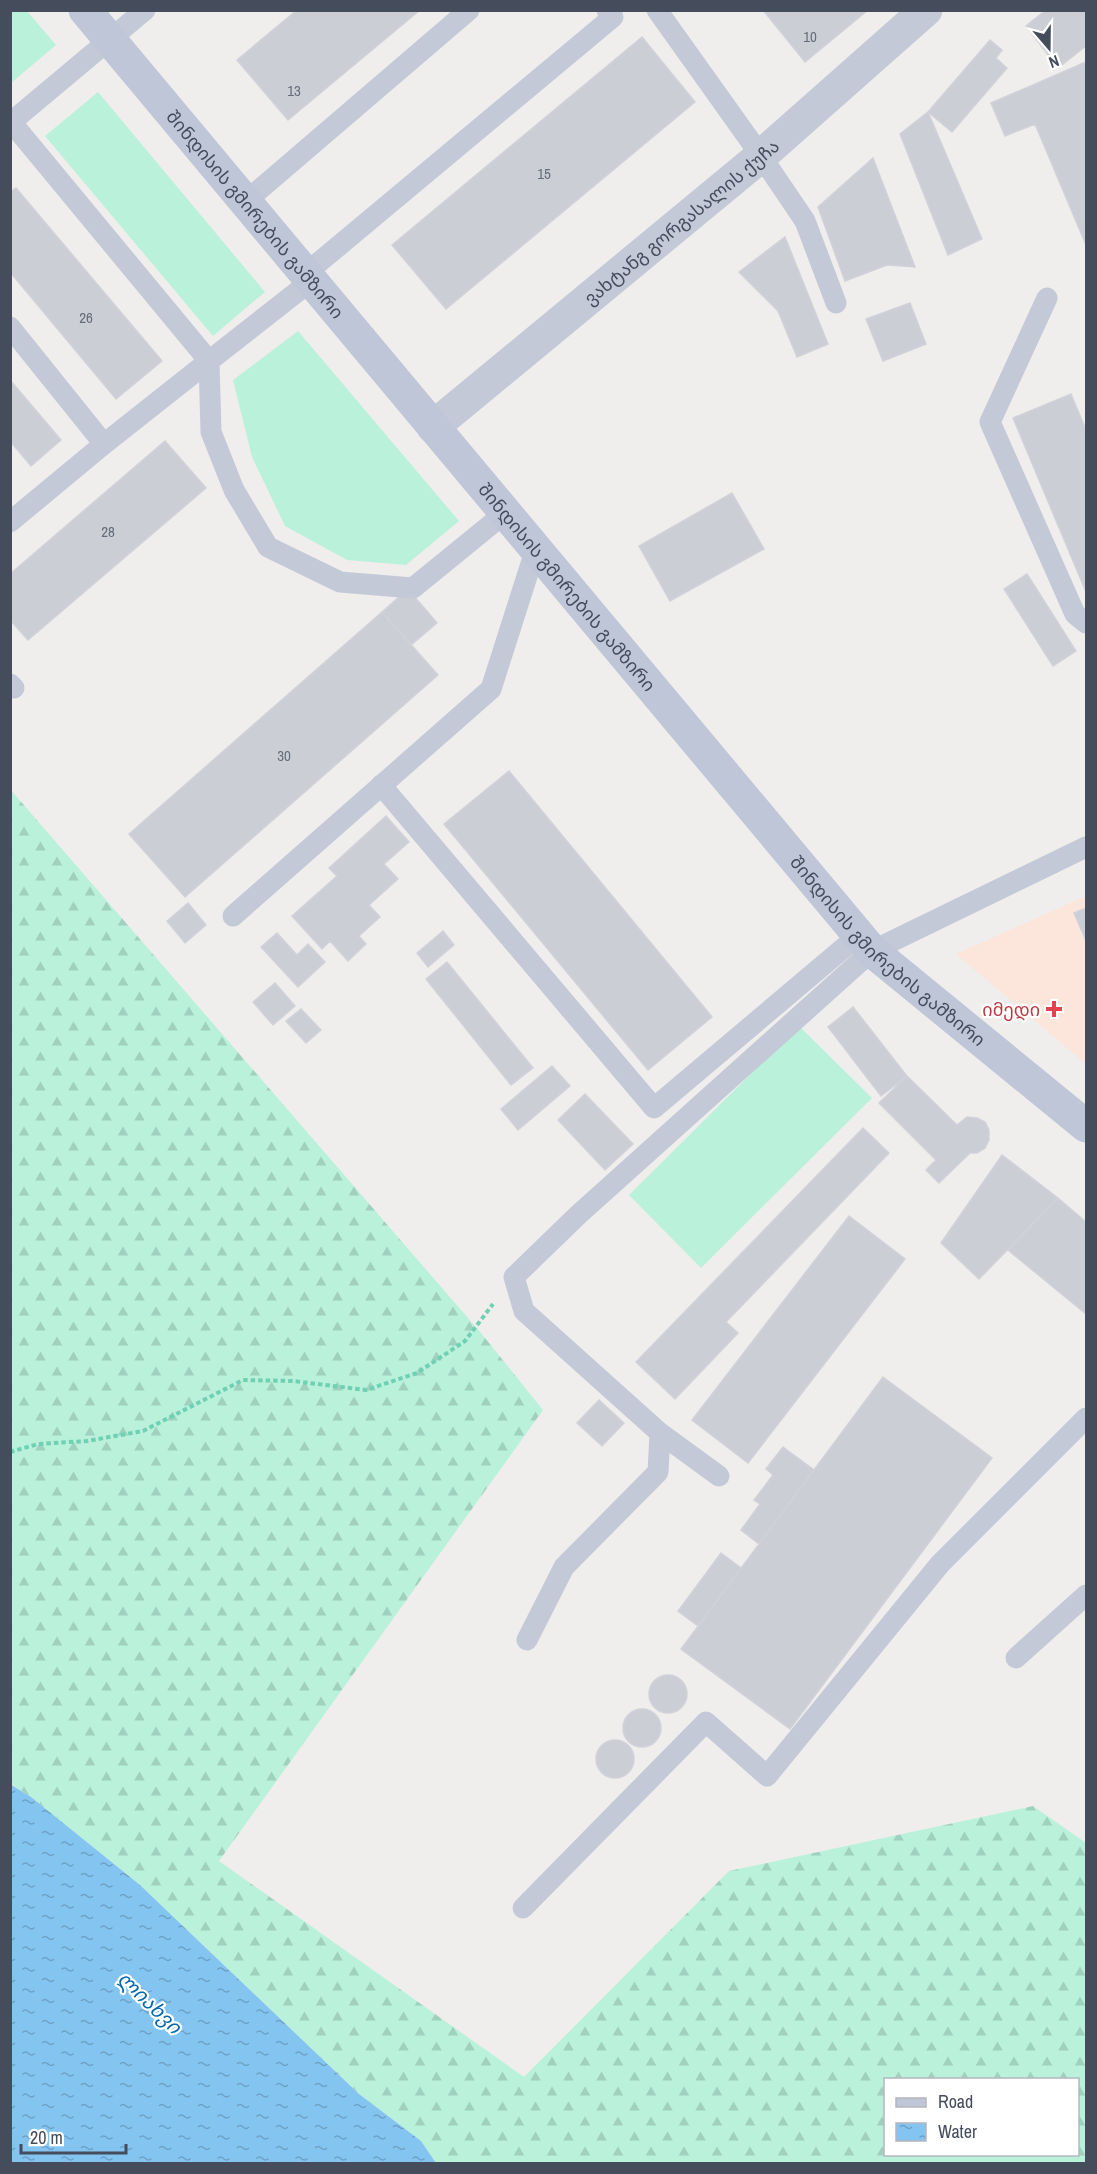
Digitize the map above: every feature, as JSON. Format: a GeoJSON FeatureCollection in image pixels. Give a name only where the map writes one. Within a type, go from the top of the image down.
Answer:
{"type":"FeatureCollection","features":[{"type":"Feature","properties":{"kind":"main road","name":"შინდისის გმირების გამზირი"},"geometry":{"type":"LineString","coordinates":[[85,10],[865,943],[1086,1126]]}},
{"type":"Feature","properties":{"kind":"street","name":"ვახტანგ გორგასალის ქუჩა"},"geometry":{"type":"LineString","coordinates":[[433,427],[761,156],[926,10]]}},
{"type":"Feature","properties":{"kind":"lane"},"geometry":{"type":"LineString","coordinates":[[146,10],[11,124],[209,361],[211,432],[234,490],[268,547],[340,582],[413,588],[505,513]]}},
{"type":"Feature","properties":{"kind":"lane"},"geometry":{"type":"LineString","coordinates":[[245,202],[469,10]]}},
{"type":"Feature","properties":{"kind":"lane"},"geometry":{"type":"LineString","coordinates":[[10,522],[209,361],[613,17],[607,10]]}},
{"type":"Feature","properties":{"kind":"lane"},"geometry":{"type":"LineString","coordinates":[[657,10],[805,221],[836,303]]}},
{"type":"Feature","properties":{"kind":"lane"},"geometry":{"type":"LineString","coordinates":[[1047,298],[990,422],[1075,614],[1086,623]]}},
{"type":"Feature","properties":{"kind":"lane"},"geometry":{"type":"LineString","coordinates":[[10,327],[104,444]]}},
{"type":"Feature","properties":{"kind":"lane"},"geometry":{"type":"LineString","coordinates":[[233,916],[491,689],[536,548]]}},
{"type":"Feature","properties":{"kind":"lane"},"geometry":{"type":"LineString","coordinates":[[381,785],[654,1108],[865,943],[1086,848]]}},
{"type":"Feature","properties":{"kind":"lane"},"geometry":{"type":"LineString","coordinates":[[719,1476],[660,1433],[524,1311],[514,1277],[865,943]]}},
{"type":"Feature","properties":{"kind":"lane"},"geometry":{"type":"LineString","coordinates":[[524,1908],[706,1722],[767,1776],[940,1564],[1086,1418]]}},
{"type":"Feature","properties":{"kind":"lane"},"geometry":{"type":"LineString","coordinates":[[527,1640],[564,1567],[658,1472],[660,1433]]}},
{"type":"Feature","properties":{"kind":"lane"},"geometry":{"type":"LineString","coordinates":[[1016,1658],[1086,1594]]}},
{"type":"Feature","properties":{"kind":"path"},"geometry":{"type":"LineString","coordinates":[[10,1452],[38,1444],[87,1441],[143,1431],[243,1380],[293,1381],[366,1389],[417,1373],[465,1341],[514,1277]]}},
{"type":"Feature","properties":{"kind":"shaded area","name":"იმედი"},"geometry":{"type":"Polygon","coordinates":[[[1086,896],[1086,1064],[956,954],[1086,896]]]}},
{"type":"Feature","properties":{"kind":"green space"},"geometry":{"type":"Polygon","coordinates":[[[11,10],[27,11],[56,45],[11,83],[11,10]]]}},
{"type":"Feature","properties":{"kind":"green space"},"geometry":{"type":"Polygon","coordinates":[[[98,92],[265,292],[213,336],[45,136],[98,92]]]}},
{"type":"Feature","properties":{"kind":"green space"},"geometry":{"type":"Polygon","coordinates":[[[298,331],[459,521],[406,565],[347,560],[285,526],[252,457],[233,380],[298,331]]]}},
{"type":"Feature","properties":{"kind":"green space"},"geometry":{"type":"Polygon","coordinates":[[[10,789],[481,1333],[543,1410],[219,1861],[524,2077],[729,1871],[1033,1806],[1086,1843],[1086,2163],[436,2163],[421,2141],[359,2094],[140,1885],[31,1797],[11,1784],[10,789]]]}},
{"type":"Feature","properties":{"kind":"green space"},"geometry":{"type":"Polygon","coordinates":[[[799,1026],[872,1098],[701,1268],[629,1195],[799,1026]]]}},
{"type":"Feature","properties":{"kind":"water","name":"ლიახვი"},"geometry":{"type":"Polygon","coordinates":[[[10,1784],[31,1797],[140,1885],[359,2094],[421,2141],[436,2163],[11,2163],[10,1784]]]}},
{"type":"Feature","properties":{"kind":"building"},"geometry":{"type":"Polygon","coordinates":[[[297,10],[420,10],[288,120],[237,60],[297,10]]]}},
{"type":"Feature","properties":{"kind":"building"},"geometry":{"type":"Polygon","coordinates":[[[763,10],[868,10],[805,62],[763,10]]]}},
{"type":"Feature","properties":{"kind":"building"},"geometry":{"type":"Polygon","coordinates":[[[1046,10],[1086,10],[1086,46],[1058,68],[1026,26],[1046,10]]]}},
{"type":"Feature","properties":{"kind":"building"},"geometry":{"type":"Polygon","coordinates":[[[642,37],[695,102],[446,309],[392,245],[642,37]]]}},
{"type":"Feature","properties":{"kind":"building"},"geometry":{"type":"Polygon","coordinates":[[[990,40],[1002,50],[996,58],[1007,68],[952,132],[928,112],[990,40]]]}},
{"type":"Feature","properties":{"kind":"building"},"geometry":{"type":"Polygon","coordinates":[[[1086,62],[1086,245],[1035,124],[1005,136],[991,103],[1086,62]]]}},
{"type":"Feature","properties":{"kind":"building"},"geometry":{"type":"Polygon","coordinates":[[[928,112],[982,239],[948,255],[900,134],[928,112]]]}},
{"type":"Feature","properties":{"kind":"building"},"geometry":{"type":"Polygon","coordinates":[[[873,158],[915,267],[887,265],[845,281],[818,207],[873,158]]]}},
{"type":"Feature","properties":{"kind":"building"},"geometry":{"type":"Polygon","coordinates":[[[16,188],[162,361],[116,399],[10,272],[10,192],[16,188]]]}},
{"type":"Feature","properties":{"kind":"building"},"geometry":{"type":"Polygon","coordinates":[[[785,237],[828,344],[797,357],[778,311],[739,272],[785,237]]]}},
{"type":"Feature","properties":{"kind":"building"},"geometry":{"type":"Polygon","coordinates":[[[910,303],[926,344],[883,361],[866,319],[910,303]]]}},
{"type":"Feature","properties":{"kind":"building"},"geometry":{"type":"Polygon","coordinates":[[[10,380],[61,440],[31,466],[10,441],[10,380]]]}},
{"type":"Feature","properties":{"kind":"building"},"geometry":{"type":"Polygon","coordinates":[[[1071,394],[1086,430],[1086,592],[1013,418],[1071,394]]]}},
{"type":"Feature","properties":{"kind":"building"},"geometry":{"type":"Polygon","coordinates":[[[165,441],[206,488],[28,640],[10,620],[10,574],[165,441]]]}},
{"type":"Feature","properties":{"kind":"building"},"geometry":{"type":"Polygon","coordinates":[[[732,493],[764,549],[670,601],[639,546],[732,493]]]}},
{"type":"Feature","properties":{"kind":"building"},"geometry":{"type":"Polygon","coordinates":[[[1027,574],[1076,651],[1053,666],[1004,589],[1027,574]]]}},
{"type":"Feature","properties":{"kind":"building"},"geometry":{"type":"Polygon","coordinates":[[[408,589],[437,623],[411,645],[382,612],[408,589]]]}},
{"type":"Feature","properties":{"kind":"building"},"geometry":{"type":"Polygon","coordinates":[[[382,612],[438,675],[185,897],[129,834],[382,612]]]}},
{"type":"Feature","properties":{"kind":"building"},"geometry":{"type":"Polygon","coordinates":[[[509,771],[712,1017],[648,1070],[444,824],[509,771]]]}},
{"type":"Feature","properties":{"kind":"building"},"geometry":{"type":"Polygon","coordinates":[[[386,816],[409,842],[384,864],[398,879],[369,905],[380,917],[359,936],[366,944],[348,961],[330,941],[322,949],[292,916],[337,876],[329,868],[386,816]]]}},
{"type":"Feature","properties":{"kind":"building"},"geometry":{"type":"Polygon","coordinates":[[[188,903],[206,925],[185,943],[167,921],[188,903]]]}},
{"type":"Feature","properties":{"kind":"building"},"geometry":{"type":"Polygon","coordinates":[[[1086,908],[1086,941],[1074,913],[1086,908]]]}},
{"type":"Feature","properties":{"kind":"building"},"geometry":{"type":"Polygon","coordinates":[[[443,931],[454,945],[428,967],[417,953],[443,931]]]}},
{"type":"Feature","properties":{"kind":"building"},"geometry":{"type":"Polygon","coordinates":[[[277,933],[297,955],[308,944],[325,962],[298,987],[261,947],[277,933]]]}},
{"type":"Feature","properties":{"kind":"building"},"geometry":{"type":"Polygon","coordinates":[[[447,962],[533,1068],[511,1085],[426,979],[447,962]]]}},
{"type":"Feature","properties":{"kind":"building"},"geometry":{"type":"Polygon","coordinates":[[[275,983],[295,1006],[273,1025],[253,1002],[275,983]]]}},
{"type":"Feature","properties":{"kind":"building"},"geometry":{"type":"Polygon","coordinates":[[[853,1007],[907,1076],[881,1096],[828,1027],[853,1007]]]}},
{"type":"Feature","properties":{"kind":"building"},"geometry":{"type":"Polygon","coordinates":[[[301,1009],[321,1030],[306,1043],[286,1021],[301,1009]]]}},
{"type":"Feature","properties":{"kind":"building"},"geometry":{"type":"Polygon","coordinates":[[[552,1066],[570,1086],[518,1130],[501,1109],[552,1066]]]}},
{"type":"Feature","properties":{"kind":"building"},"geometry":{"type":"Polygon","coordinates":[[[907,1076],[957,1125],[967,1117],[977,1118],[985,1122],[989,1130],[989,1140],[985,1148],[977,1153],[970,1153],[939,1183],[926,1170],[936,1160],[879,1103],[907,1076]]]}},
{"type":"Feature","properties":{"kind":"building"},"geometry":{"type":"Polygon","coordinates":[[[585,1094],[633,1144],[605,1170],[558,1120],[585,1094]]]}},
{"type":"Feature","properties":{"kind":"building"},"geometry":{"type":"Polygon","coordinates":[[[863,1128],[889,1153],[726,1322],[738,1333],[675,1399],[636,1362],[863,1128]]]}},
{"type":"Feature","properties":{"kind":"building"},"geometry":{"type":"Polygon","coordinates":[[[1002,1155],[1058,1198],[979,1279],[941,1243],[1002,1155]]]}},
{"type":"Feature","properties":{"kind":"building"},"geometry":{"type":"Polygon","coordinates":[[[1058,1198],[1086,1222],[1086,1314],[1008,1250],[1058,1198]]]}},
{"type":"Feature","properties":{"kind":"building"},"geometry":{"type":"Polygon","coordinates":[[[849,1216],[905,1259],[748,1463],[692,1420],[849,1216]]]}},
{"type":"Feature","properties":{"kind":"building"},"geometry":{"type":"Polygon","coordinates":[[[883,1377],[992,1458],[790,1729],[681,1649],[883,1377]]]}},
{"type":"Feature","properties":{"kind":"building"},"geometry":{"type":"Polygon","coordinates":[[[599,1400],[624,1423],[602,1446],[577,1423],[599,1400]]]}},
{"type":"Feature","properties":{"kind":"building"},"geometry":{"type":"Polygon","coordinates":[[[783,1447],[814,1470],[759,1544],[741,1530],[760,1504],[754,1500],[773,1475],[766,1469],[783,1447]]]}},
{"type":"Feature","properties":{"kind":"building"},"geometry":{"type":"Polygon","coordinates":[[[721,1553],[741,1568],[698,1626],[678,1611],[721,1553]]]}},
{"type":"Feature","properties":{"kind":"building"},"geometry":{"type":"Polygon","coordinates":[[[668,1675],[682,1680],[687,1694],[682,1708],[668,1713],[654,1708],[649,1694],[654,1680],[668,1675]]]}},
{"type":"Feature","properties":{"kind":"building"},"geometry":{"type":"Polygon","coordinates":[[[642,1709],[656,1714],[661,1728],[656,1742],[642,1747],[628,1742],[623,1728],[628,1714],[642,1709]]]}},
{"type":"Feature","properties":{"kind":"building"},"geometry":{"type":"Polygon","coordinates":[[[615,1740],[629,1745],[634,1759],[629,1773],[615,1778],[601,1773],[596,1759],[601,1745],[615,1740]]]}},
{"type":"Feature","properties":{"kind":"place","name":"იმედი"},"geometry":{"type":"Point","coordinates":[1054,1009]}}]}
